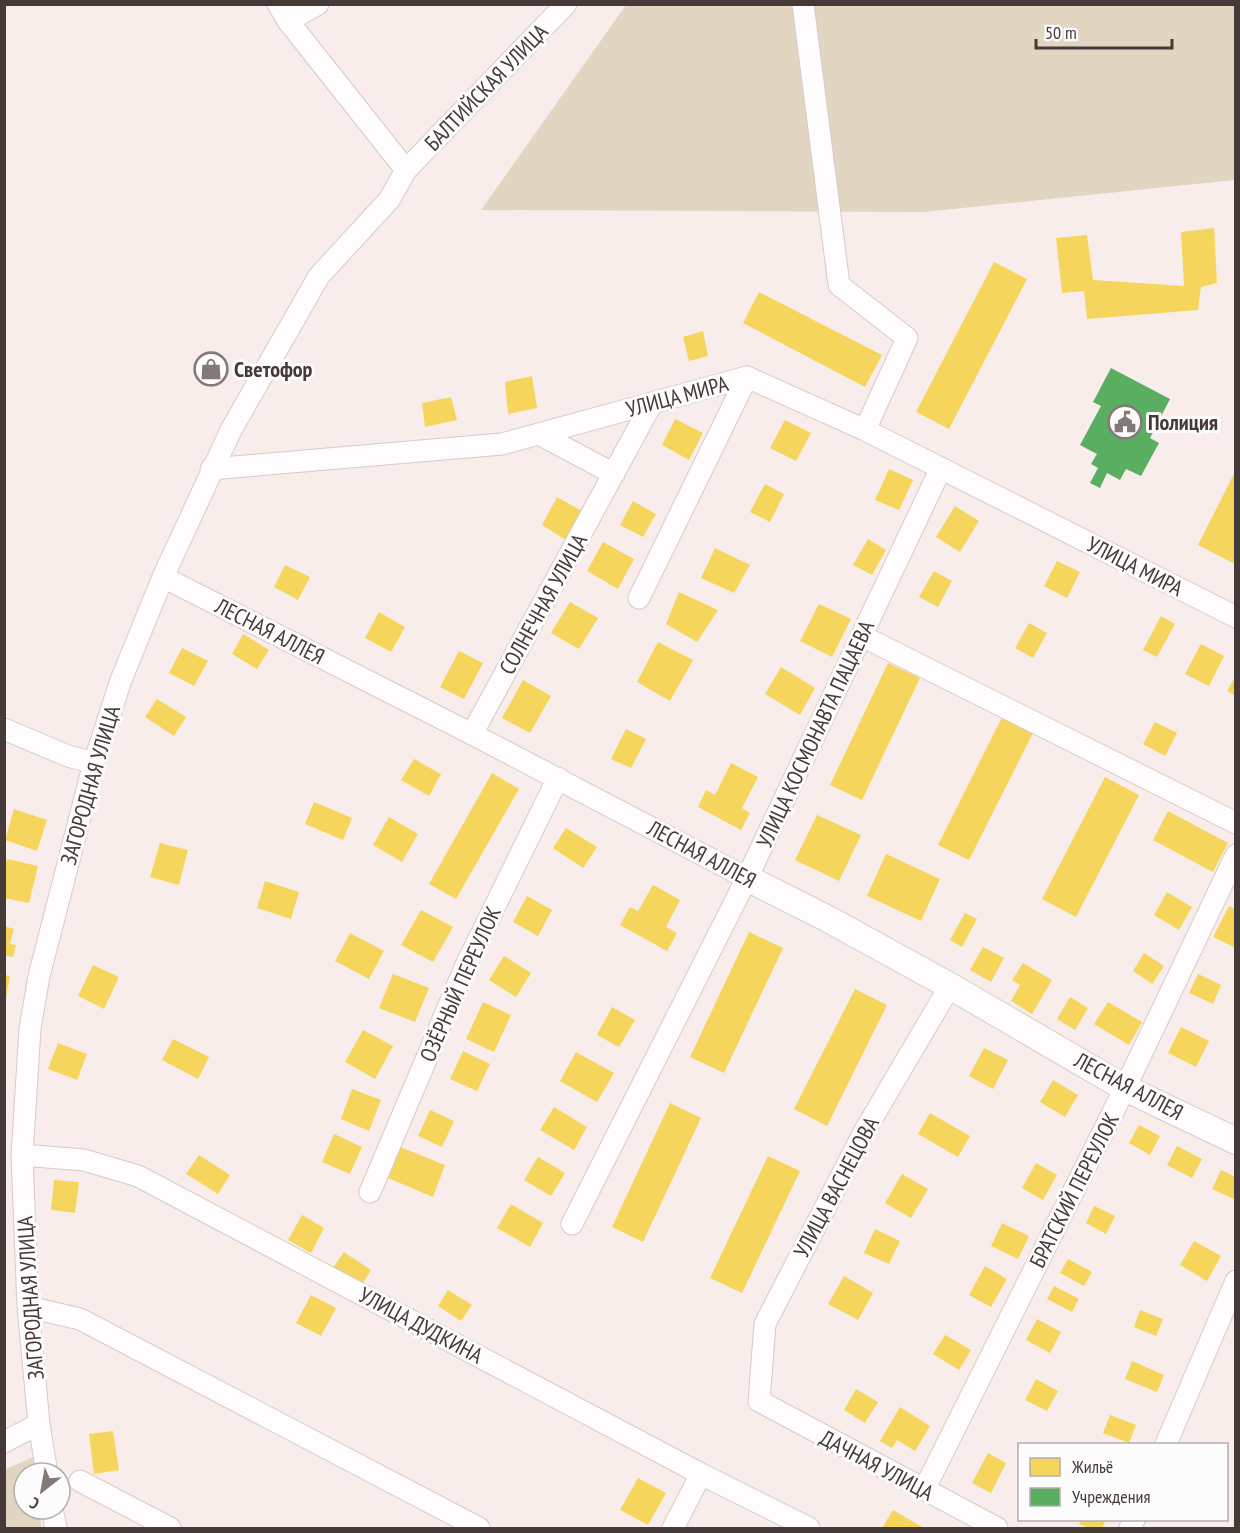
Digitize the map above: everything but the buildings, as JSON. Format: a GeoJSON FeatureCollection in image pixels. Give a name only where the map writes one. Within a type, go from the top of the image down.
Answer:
{"type":"FeatureCollection","features":[{"type":"Feature","properties":{"kind":"street"},"geometry":{"type":"LineString","coordinates":[[318,4],[283,13],[406,170]]}},
{"type":"Feature","properties":{"kind":"street","name":"БАЛТИЙСКАЯ УЛИЦА"},"geometry":{"type":"LineString","coordinates":[[406,170],[566,4]]}},
{"type":"Feature","properties":{"kind":"street"},"geometry":{"type":"LineString","coordinates":[[803,4],[839,285],[907,338],[865,430]]}},
{"type":"Feature","properties":{"kind":"street","name":"ЗАГОРОДНАЯ УЛИЦА"},"geometry":{"type":"LineString","coordinates":[[45,1461],[39,1424],[28,1306],[22,1155],[30,1029],[39,976],[94,763],[121,680],[163,577],[231,430],[319,276],[388,200],[406,170]]}},
{"type":"Feature","properties":{"kind":"street"},"geometry":{"type":"LineString","coordinates":[[639,598],[747,377]]}},
{"type":"Feature","properties":{"kind":"street","name":"УЛИЦА МИРА"},"geometry":{"type":"LineString","coordinates":[[211,469],[502,444],[747,377],[865,430],[1236,616]]}},
{"type":"Feature","properties":{"kind":"street","name":"СОЛНЕЧНАЯ УЛИЦА"},"geometry":{"type":"LineString","coordinates":[[472,734],[652,403]]}},
{"type":"Feature","properties":{"kind":"street"},"geometry":{"type":"LineString","coordinates":[[539,434],[614,474]]}},
{"type":"Feature","properties":{"kind":"street","name":"УЛИЦА КОСМОНАВТА ПАЦАЕВА"},"geometry":{"type":"LineString","coordinates":[[572,1224],[747,878],[941,468]]}},
{"type":"Feature","properties":{"kind":"street","name":"ЛЕСНАЯ АЛЛЕЯ"},"geometry":{"type":"LineString","coordinates":[[163,577],[558,778],[828,919],[950,986],[1125,1088],[1236,1141]]}},
{"type":"Feature","properties":{"kind":"street"},"geometry":{"type":"LineString","coordinates":[[862,636],[1236,823]]}},
{"type":"Feature","properties":{"kind":"street"},"geometry":{"type":"LineString","coordinates":[[4,729],[68,756],[94,763]]}},
{"type":"Feature","properties":{"kind":"street","name":"ОЗЁРНЫЙ ПЕРЕУЛОК"},"geometry":{"type":"LineString","coordinates":[[370,1192],[466,965],[558,778]]}},
{"type":"Feature","properties":{"kind":"street","name":"БРАТСКИЙ ПЕРЕУЛОК"},"geometry":{"type":"LineString","coordinates":[[924,1490],[1125,1088],[1236,855]]}},
{"type":"Feature","properties":{"kind":"street","name":"УЛИЦА ВАСНЕЦОВА"},"geometry":{"type":"LineString","coordinates":[[759,1401],[765,1324],[864,1132],[950,986]]}},
{"type":"Feature","properties":{"kind":"street","name":"УЛИЦА ДУДКИНА"},"geometry":{"type":"LineString","coordinates":[[22,1155],[84,1160],[138,1176],[701,1474],[809,1528]]}},
{"type":"Feature","properties":{"kind":"street"},"geometry":{"type":"LineString","coordinates":[[1166,1443],[1236,1281]]}},
{"type":"Feature","properties":{"kind":"street"},"geometry":{"type":"LineString","coordinates":[[28,1306],[80,1319],[479,1528]]}},
{"type":"Feature","properties":{"kind":"street","name":"ДАЧНАЯ УЛИЦА"},"geometry":{"type":"LineString","coordinates":[[759,1401],[997,1528]]}},
{"type":"Feature","properties":{"kind":"street"},"geometry":{"type":"LineString","coordinates":[[4,1442],[39,1424]]}},
{"type":"Feature","properties":{"kind":"street"},"geometry":{"type":"LineString","coordinates":[[673,1528],[701,1474]]}},
{"type":"Feature","properties":{"kind":"street"},"geometry":{"type":"LineString","coordinates":[[80,1481],[170,1528]]}},
{"type":"Feature","properties":{"kind":"shaded area"},"geometry":{"type":"Polygon","coordinates":[[[626,5],[1235,5],[1235,180],[924,212],[481,210],[626,5]]]}},
{"type":"Feature","properties":{"kind":"shaded area"},"geometry":{"type":"Polygon","coordinates":[[[35,1456],[36,1461],[24,1461],[35,1456]]]}},
{"type":"Feature","properties":{"kind":"shaded area"},"geometry":{"type":"Polygon","coordinates":[[[12,1466],[12,1521],[41,1521],[41,1528],[5,1528],[4,1470],[12,1466]]]}},
{"type":"Feature","properties":{"kind":"place","name":"Светофор"},"geometry":{"type":"Point","coordinates":[211,369]}},
{"type":"Feature","properties":{"kind":"place","name":"Полиция"},"geometry":{"type":"Point","coordinates":[1125,422]}}]}
